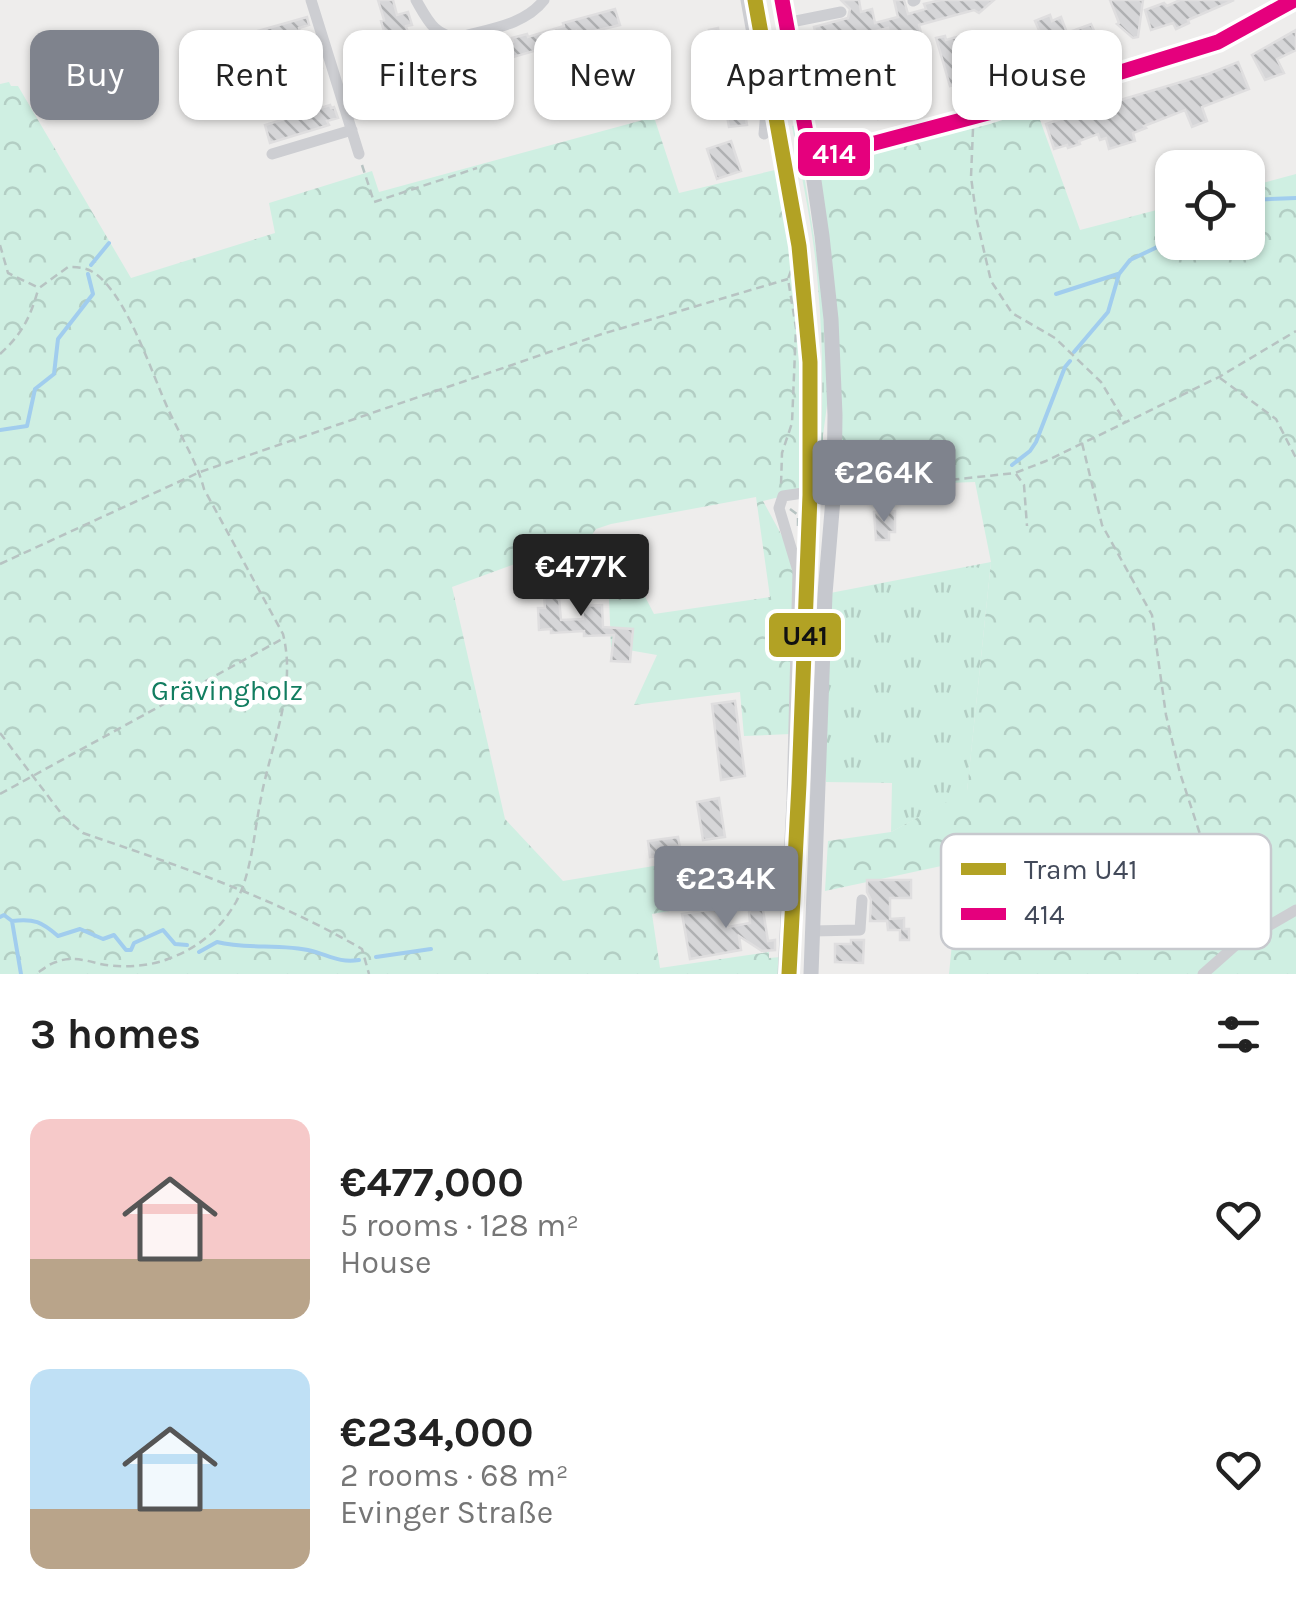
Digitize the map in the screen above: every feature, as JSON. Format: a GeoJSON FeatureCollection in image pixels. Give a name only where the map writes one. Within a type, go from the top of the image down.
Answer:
{"type":"FeatureCollection","features":[{"type":"Feature","properties":{"kind":"main road"},"geometry":{"type":"LineString","coordinates":[[782,0],[822,236],[832,332],[835,416],[811,974]]}},
{"type":"Feature","properties":{"kind":"street"},"geometry":{"type":"LineString","coordinates":[[311,0],[359,154]]}},
{"type":"Feature","properties":{"kind":"street"},"geometry":{"type":"LineString","coordinates":[[416,0],[432,27],[449,38],[524,18],[544,0]]}},
{"type":"Feature","properties":{"kind":"street"},"geometry":{"type":"LineString","coordinates":[[746,0],[766,112],[764,134]]}},
{"type":"Feature","properties":{"kind":"street"},"geometry":{"type":"LineString","coordinates":[[1122,71],[1218,42],[1294,0]]}},
{"type":"Feature","properties":{"kind":"street"},"geometry":{"type":"LineString","coordinates":[[786,23],[841,12]]}},
{"type":"Feature","properties":{"kind":"street"},"geometry":{"type":"LineString","coordinates":[[811,160],[959,120]]}},
{"type":"Feature","properties":{"kind":"street"},"geometry":{"type":"LineString","coordinates":[[272,154],[352,130]]}},
{"type":"Feature","properties":{"kind":"street"},"geometry":{"type":"LineString","coordinates":[[784,974],[798,571],[779,508],[783,496],[833,493]]}},
{"type":"Feature","properties":{"kind":"street"},"geometry":{"type":"LineString","coordinates":[[812,931],[860,930],[862,900]]}},
{"type":"Feature","properties":{"kind":"street"},"geometry":{"type":"LineString","coordinates":[[1271,924],[1296,910]]}},
{"type":"Feature","properties":{"kind":"street"},"geometry":{"type":"LineString","coordinates":[[1203,974],[1231,949]]}},
{"type":"Feature","properties":{"kind":"path"},"geometry":{"type":"LineString","coordinates":[[783,120],[784,124]]}},
{"type":"Feature","properties":{"kind":"path"},"geometry":{"type":"LineString","coordinates":[[974,120],[971,178],[990,281],[1012,313],[1055,338],[1100,382],[1126,423]]}},
{"type":"Feature","properties":{"kind":"path"},"geometry":{"type":"LineString","coordinates":[[764,134],[773,144],[794,262],[788,280],[796,328],[792,422],[782,453],[783,496]]}},
{"type":"Feature","properties":{"kind":"path"},"geometry":{"type":"LineString","coordinates":[[773,144],[787,140]]}},
{"type":"Feature","properties":{"kind":"path"},"geometry":{"type":"LineString","coordinates":[[359,154],[374,202],[477,168]]}},
{"type":"Feature","properties":{"kind":"path"},"geometry":{"type":"LineString","coordinates":[[0,245],[8,274],[39,288]]}},
{"type":"Feature","properties":{"kind":"path"},"geometry":{"type":"LineString","coordinates":[[0,354],[18,338],[39,288],[68,267],[94,272],[118,299],[143,347],[200,472],[204,489],[286,648],[287,681],[242,890],[223,922],[195,948],[138,966],[102,964],[82,958],[57,961],[36,974]]}},
{"type":"Feature","properties":{"kind":"path"},"geometry":{"type":"LineString","coordinates":[[0,564],[200,472],[602,334],[788,280]]}},
{"type":"Feature","properties":{"kind":"path"},"geometry":{"type":"LineString","coordinates":[[833,493],[1015,474],[1219,378],[1296,331]]}},
{"type":"Feature","properties":{"kind":"path"},"geometry":{"type":"LineString","coordinates":[[1219,378],[1276,419],[1296,458]]}},
{"type":"Feature","properties":{"kind":"path"},"geometry":{"type":"LineString","coordinates":[[1082,443],[1102,525],[1152,615],[1166,715],[1200,834]]}},
{"type":"Feature","properties":{"kind":"path"},"geometry":{"type":"LineString","coordinates":[[1015,474],[1024,485],[1027,526]]}},
{"type":"Feature","properties":{"kind":"path"},"geometry":{"type":"LineString","coordinates":[[798,515],[804,516]]}},
{"type":"Feature","properties":{"kind":"path"},"geometry":{"type":"LineString","coordinates":[[0,794],[284,638]]}},
{"type":"Feature","properties":{"kind":"path"},"geometry":{"type":"LineString","coordinates":[[0,733],[64,817],[83,833],[225,882],[316,922],[362,948],[368,974]]}},
{"type":"Feature","properties":{"kind":"green space","name":"Grävingholz"},"geometry":{"type":"Polygon","coordinates":[[[0,84],[18,86],[30,106],[30,120],[38,120],[131,278],[275,233],[269,203],[372,171],[379,192],[643,120],[655,120],[679,193],[775,170],[799,269],[805,355],[808,490],[763,501],[787,545],[795,575],[791,734],[744,736],[740,692],[634,705],[657,655],[611,647],[607,549],[614,545],[619,577],[637,581],[654,614],[770,597],[756,497],[611,524],[596,529],[591,536],[452,587],[505,819],[563,881],[775,846],[771,893],[652,914],[660,968],[769,952],[769,958],[781,957],[780,974],[0,974],[0,84]]]}},
{"type":"Feature","properties":{"kind":"green space"},"geometry":{"type":"Polygon","coordinates":[[[954,120],[1040,120],[1080,230],[1155,210],[1155,260],[1265,260],[1265,182],[1296,174],[1296,974],[949,974],[951,949],[1271,949],[1271,834],[941,834],[941,866],[825,891],[828,841],[891,832],[967,791],[991,562],[975,482],[834,487],[835,415],[811,160],[954,120]]]}},
{"type":"Feature","properties":{"kind":"green space"},"geometry":{"type":"Polygon","coordinates":[[[796,125],[822,287],[828,398],[823,473],[819,481],[820,311],[811,226],[792,126],[796,125]]]}},
{"type":"Feature","properties":{"kind":"green space"},"geometry":{"type":"Polygon","coordinates":[[[991,562],[967,792],[891,832],[892,783],[826,782],[825,594],[991,562]]]}},
{"type":"Feature","properties":{"kind":"building"},"geometry":{"type":"Polygon","coordinates":[[[378,0],[393,0],[397,15],[408,12],[412,25],[406,26],[407,30],[384,30],[378,0]]]}},
{"type":"Feature","properties":{"kind":"building"},"geometry":{"type":"Polygon","coordinates":[[[841,0],[859,0],[861,12],[872,9],[875,23],[898,17],[894,0],[904,0],[908,14],[941,0],[994,0],[979,13],[974,10],[919,25],[920,30],[815,30],[814,27],[848,18],[850,9],[841,0]]]}},
{"type":"Feature","properties":{"kind":"building"},"geometry":{"type":"Polygon","coordinates":[[[1110,0],[1143,0],[1138,37],[1133,38],[1117,24],[1110,0]]]}},
{"type":"Feature","properties":{"kind":"building"},"geometry":{"type":"Polygon","coordinates":[[[1180,0],[1234,0],[1176,29],[1173,23],[1151,30],[1145,10],[1180,0]]]}},
{"type":"Feature","properties":{"kind":"building"},"geometry":{"type":"Polygon","coordinates":[[[615,9],[620,25],[598,30],[551,30],[615,9]]]}},
{"type":"Feature","properties":{"kind":"building"},"geometry":{"type":"Polygon","coordinates":[[[1050,15],[1052,21],[1061,17],[1066,30],[1039,30],[1035,21],[1050,15]]]}},
{"type":"Feature","properties":{"kind":"building"},"geometry":{"type":"Polygon","coordinates":[[[307,17],[309,25],[300,30],[262,30],[307,17]]]}},
{"type":"Feature","properties":{"kind":"building"},"geometry":{"type":"Polygon","coordinates":[[[1296,30],[1296,50],[1277,59],[1284,73],[1265,80],[1252,55],[1296,30]]]}},
{"type":"Feature","properties":{"kind":"building"},"geometry":{"type":"Polygon","coordinates":[[[534,35],[534,51],[514,57],[514,37],[534,35]]]}},
{"type":"Feature","properties":{"kind":"building"},"geometry":{"type":"Polygon","coordinates":[[[945,36],[946,40],[952,38],[950,86],[936,38],[945,36]]]}},
{"type":"Feature","properties":{"kind":"building"},"geometry":{"type":"Polygon","coordinates":[[[1238,62],[1249,89],[1202,107],[1207,121],[1192,127],[1185,110],[1144,126],[1133,133],[1135,141],[1109,149],[1106,138],[1100,140],[1098,134],[1079,141],[1080,144],[1054,149],[1046,124],[1058,120],[1122,120],[1122,100],[1238,62]]]}},
{"type":"Feature","properties":{"kind":"building"},"geometry":{"type":"Polygon","coordinates":[[[323,107],[334,107],[338,118],[327,121],[329,125],[270,143],[265,125],[281,120],[323,120],[323,107]]]}},
{"type":"Feature","properties":{"kind":"building"},"geometry":{"type":"Polygon","coordinates":[[[728,120],[746,120],[747,125],[729,127],[728,120]]]}},
{"type":"Feature","properties":{"kind":"building"},"geometry":{"type":"Polygon","coordinates":[[[731,141],[741,171],[717,179],[707,149],[731,141]]]}},
{"type":"Feature","properties":{"kind":"building"},"geometry":{"type":"Polygon","coordinates":[[[895,511],[895,532],[889,532],[889,540],[876,540],[874,512],[895,511]]]}},
{"type":"Feature","properties":{"kind":"building"},"geometry":{"type":"Polygon","coordinates":[[[578,580],[579,597],[559,598],[561,620],[583,619],[582,606],[602,605],[603,627],[633,629],[630,662],[611,661],[614,635],[539,630],[538,608],[545,608],[543,582],[578,580]]]}},
{"type":"Feature","properties":{"kind":"building"},"geometry":{"type":"Polygon","coordinates":[[[735,701],[745,776],[721,780],[712,704],[735,701]]]}},
{"type":"Feature","properties":{"kind":"building"},"geometry":{"type":"Polygon","coordinates":[[[719,798],[725,837],[703,840],[697,802],[719,798]]]}},
{"type":"Feature","properties":{"kind":"building"},"geometry":{"type":"Polygon","coordinates":[[[678,837],[681,853],[650,857],[648,841],[678,837]]]}},
{"type":"Feature","properties":{"kind":"building"},"geometry":{"type":"Polygon","coordinates":[[[867,880],[911,880],[911,898],[890,898],[890,919],[904,918],[909,940],[900,940],[900,930],[888,930],[887,921],[870,921],[867,880]]]}},
{"type":"Feature","properties":{"kind":"building"},"geometry":{"type":"Polygon","coordinates":[[[778,897],[777,908],[763,910],[768,941],[775,940],[775,950],[762,951],[739,936],[741,950],[690,959],[682,914],[715,909],[714,905],[724,903],[728,927],[750,923],[749,912],[756,901],[778,897]]]}},
{"type":"Feature","properties":{"kind":"building"},"geometry":{"type":"Polygon","coordinates":[[[851,940],[864,940],[863,963],[835,962],[835,944],[851,944],[851,940]]]}},
{"type":"Feature","properties":{"kind":"waterway"},"geometry":{"type":"LineString","coordinates":[[1265,199],[1296,198]]}},
{"type":"Feature","properties":{"kind":"waterway"},"geometry":{"type":"LineString","coordinates":[[91,265],[109,243]]}},
{"type":"Feature","properties":{"kind":"waterway"},"geometry":{"type":"LineString","coordinates":[[1074,352],[1108,312],[1119,274],[1130,260],[1155,248]]}},
{"type":"Feature","properties":{"kind":"waterway"},"geometry":{"type":"LineString","coordinates":[[0,430],[27,426],[35,389],[54,374],[58,339],[93,294],[88,274]]}},
{"type":"Feature","properties":{"kind":"waterway"},"geometry":{"type":"LineString","coordinates":[[1056,294],[1118,274]]}},
{"type":"Feature","properties":{"kind":"waterway"},"geometry":{"type":"LineString","coordinates":[[1012,465],[1036,442],[1070,361]]}},
{"type":"Feature","properties":{"kind":"waterway"},"geometry":{"type":"LineString","coordinates":[[0,917],[37,922],[58,936],[80,929],[103,939],[114,935],[126,950],[163,930],[175,944],[187,945]]}},
{"type":"Feature","properties":{"kind":"waterway"},"geometry":{"type":"LineString","coordinates":[[12,921],[21,974]]}},
{"type":"Feature","properties":{"kind":"waterway"},"geometry":{"type":"LineString","coordinates":[[199,952],[217,942],[300,949],[341,960],[359,960]]}},
{"type":"Feature","properties":{"kind":"waterway"},"geometry":{"type":"LineString","coordinates":[[376,957],[431,949]]}},
{"type":"Feature","properties":{"kind":"tram line","name":"U41"},"geometry":{"type":"LineString","coordinates":[[755,0],[799,246],[810,362],[810,495],[789,974]]}},
{"type":"Feature","properties":{"kind":"transit line","name":"414"},"geometry":{"type":"LineString","coordinates":[[782,0],[811,160],[988,113],[1218,42],[1294,0]]}}]}
